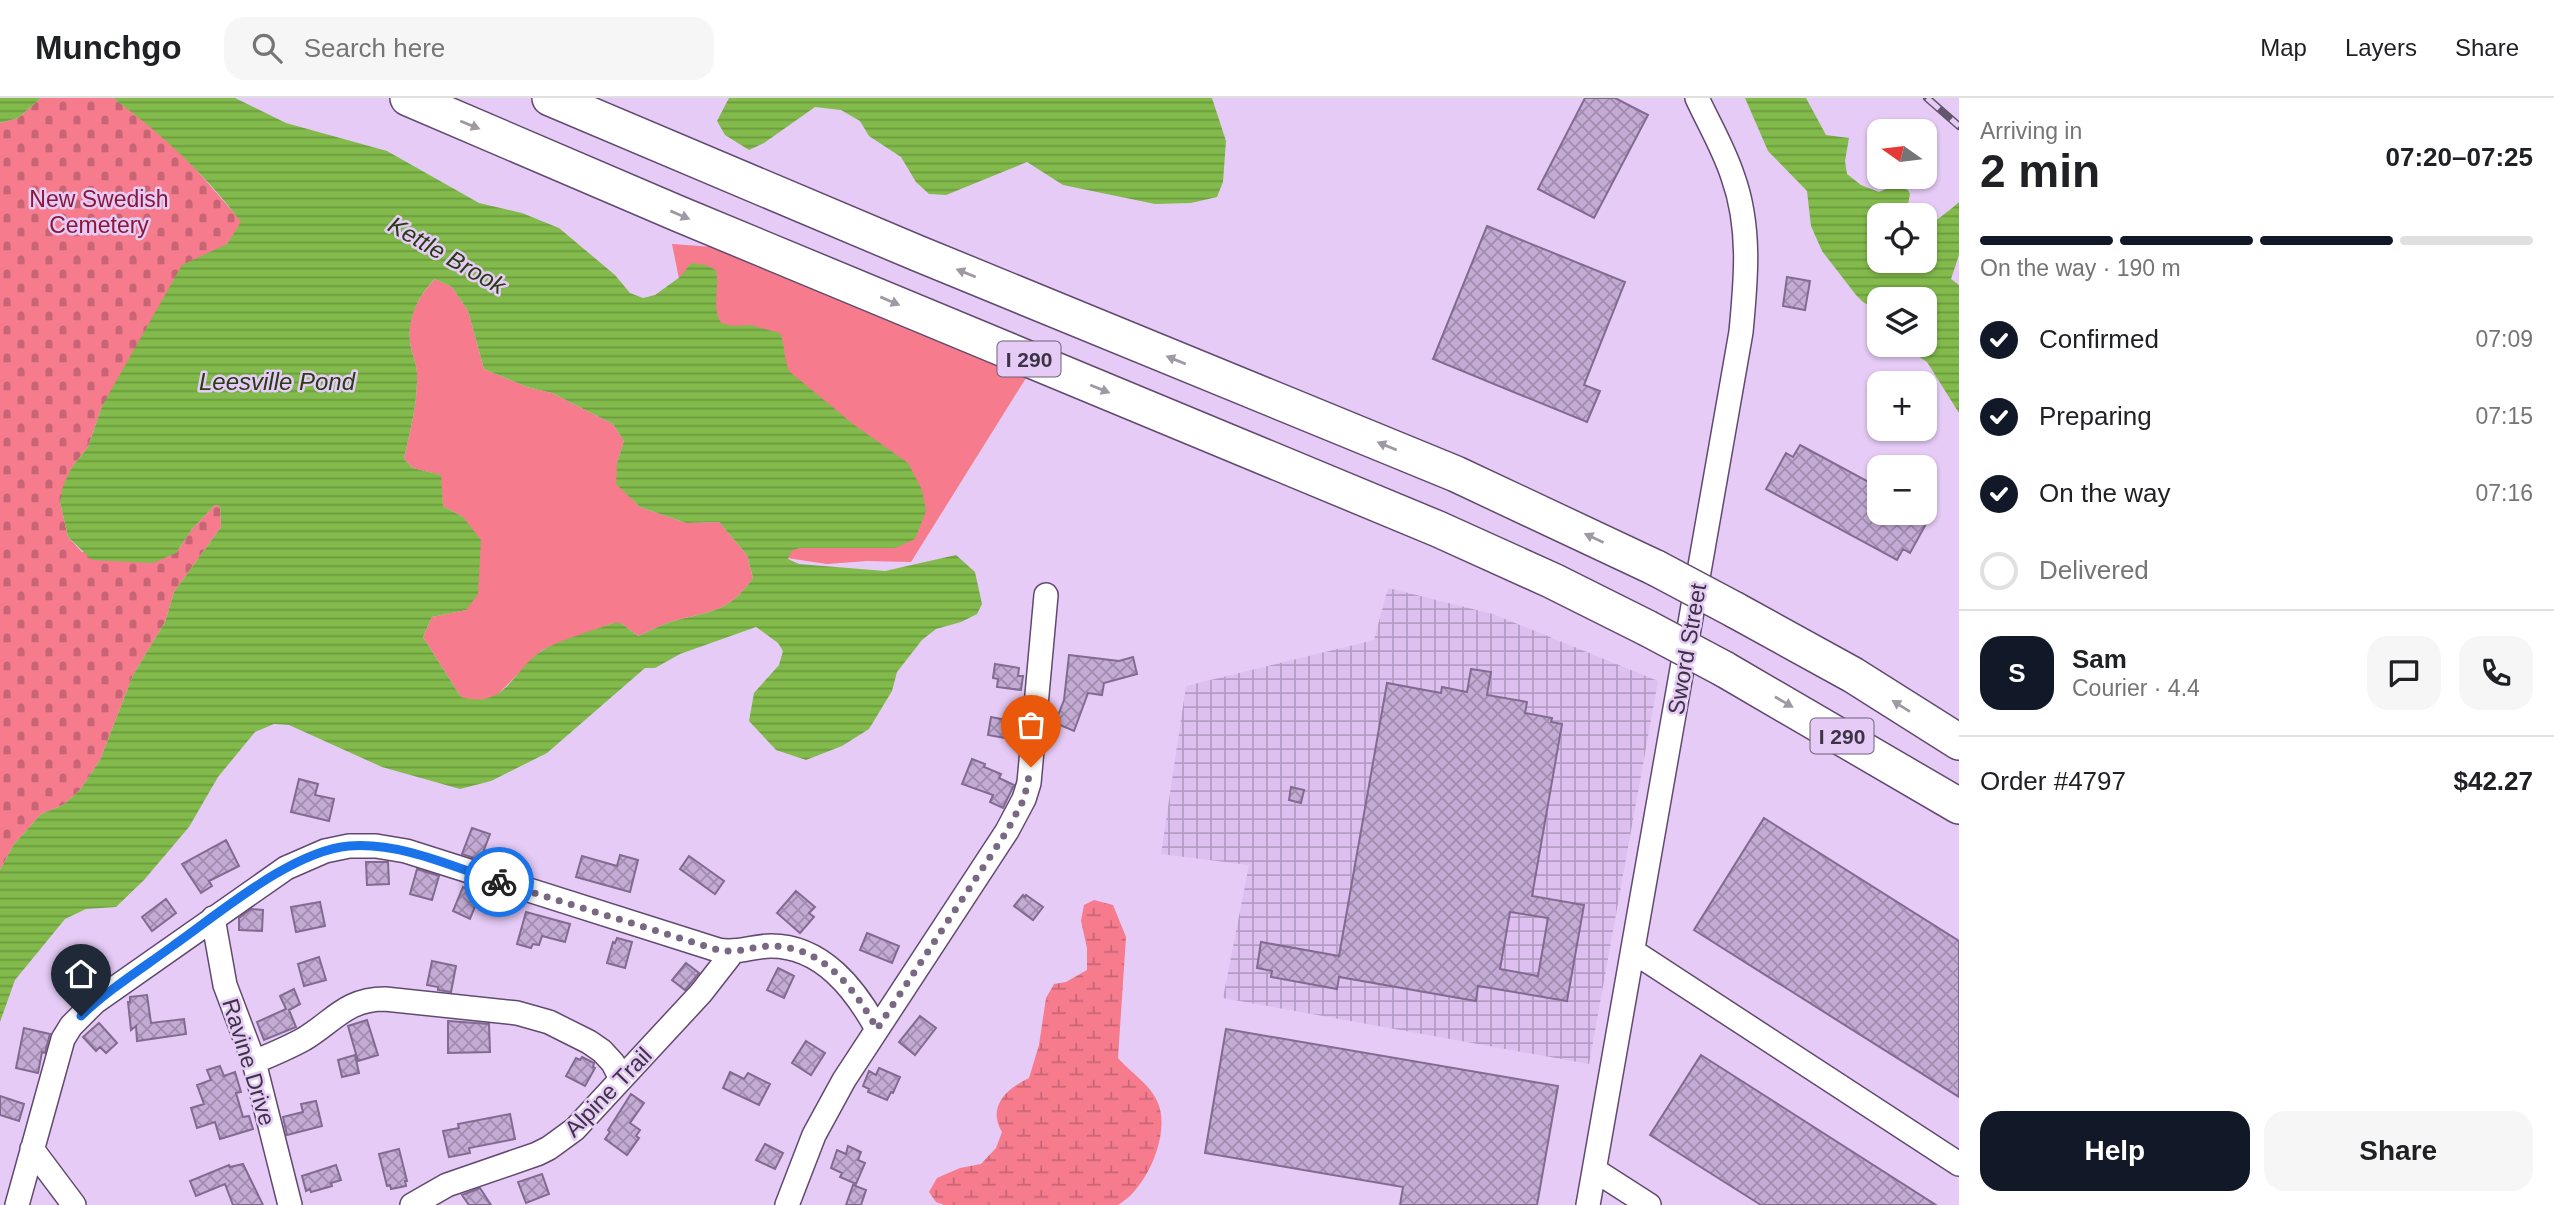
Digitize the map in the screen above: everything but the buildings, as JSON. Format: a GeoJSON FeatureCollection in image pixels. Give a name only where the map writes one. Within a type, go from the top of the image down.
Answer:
{"type":"FeatureCollection","features":[{"type":"Feature","properties":{"kind":"highway","name":"I 290"},"geometry":{"type":"LineString","coordinates":[[408,98],[679,214],[1438,529],[1553,581],[1724,668],[1959,806]]}},
{"type":"Feature","properties":{"kind":"highway","name":"I 290"},"geometry":{"type":"LineString","coordinates":[[550,98],[942,263],[1456,474],[1656,568],[1735,610],[1853,676],[1959,742]]}},
{"type":"Feature","properties":{"kind":"street","name":"Sword Street"},"geometry":{"type":"LineString","coordinates":[[1588,1205],[1741,332],[1745,250],[1742,210],[1734,178],[1697,98]]}},
{"type":"Feature","properties":{"kind":"street"},"geometry":{"type":"LineString","coordinates":[[787,1205],[828,1107],[1007,831],[1024,799],[1031,767],[1046,595]]}},
{"type":"Feature","properties":{"kind":"street"},"geometry":{"type":"LineString","coordinates":[[16,1205],[63,1039],[71,1026],[95,1002],[286,868],[325,851],[349,846],[376,846],[406,851],[718,950],[733,952],[763,946],[785,947],[824,963],[848,984],[877,1029]]}},
{"type":"Feature","properties":{"kind":"street","name":"Ravine Drive"},"geometry":{"type":"LineString","coordinates":[[213,918],[225,985],[254,1062],[290,1205]]}},
{"type":"Feature","properties":{"kind":"street","name":"Alpine Trail"},"geometry":{"type":"LineString","coordinates":[[412,1205],[447,1185],[549,1149],[575,1129],[701,993],[733,952]]}},
{"type":"Feature","properties":{"kind":"street"},"geometry":{"type":"LineString","coordinates":[[1634,952],[1959,1164]]}},
{"type":"Feature","properties":{"kind":"street"},"geometry":{"type":"LineString","coordinates":[[254,1062],[305,1038],[349,1006],[372,999],[385,999],[517,1013],[548,1022],[602,1051],[613,1063],[621,1079]]}},
{"type":"Feature","properties":{"kind":"street"},"geometry":{"type":"LineString","coordinates":[[32,1149],[74,1205]]}},
{"type":"Feature","properties":{"kind":"street"},"geometry":{"type":"LineString","coordinates":[[1596,1171],[1649,1205]]}},
{"type":"Feature","properties":{"kind":"shaded area"},"geometry":{"type":"Polygon","coordinates":[[[1388,588],[1493,614],[1658,681],[1589,1064],[1223,998],[1249,865],[1161,854],[1186,686],[1374,640],[1388,588]]]}},
{"type":"Feature","properties":{"kind":"green space","name":"New Swedish Cemetery"},"geometry":{"type":"Polygon","coordinates":[[[41,98],[113,98],[150,125],[185,157],[242,222],[227,244],[218,250],[102,406],[88,447],[72,467],[60,502],[68,537],[82,552],[176,553],[192,529],[215,505],[220,506],[221,527],[174,592],[165,622],[133,675],[100,760],[80,790],[63,805],[41,814],[14,844],[0,870],[0,123],[18,118],[41,98]]]}},
{"type":"Feature","properties":{"kind":"green space"},"geometry":{"type":"Polygon","coordinates":[[[672,244],[728,248],[1031,370],[911,562],[827,564],[774,556],[688,323],[672,244]]]}},
{"type":"Feature","properties":{"kind":"green space"},"geometry":{"type":"Polygon","coordinates":[[[435,279],[452,287],[468,311],[484,369],[527,387],[552,393],[613,424],[624,441],[617,463],[617,484],[640,507],[686,523],[719,522],[747,555],[753,578],[736,598],[710,612],[670,622],[638,636],[621,623],[613,623],[542,650],[495,697],[479,702],[461,697],[423,637],[432,617],[466,610],[463,517],[443,506],[440,475],[413,468],[404,459],[417,385],[410,325],[419,300],[435,279]]]}},
{"type":"Feature","properties":{"kind":"green space"},"geometry":{"type":"Polygon","coordinates":[[[1094,900],[1113,905],[1126,937],[1118,1058],[1151,1090],[1161,1116],[1158,1145],[1146,1174],[1138,1187],[1118,1205],[944,1205],[936,1202],[929,1192],[937,1178],[960,1168],[981,1164],[996,1148],[1002,1132],[998,1123],[998,1107],[1006,1093],[1029,1078],[1039,1045],[1046,998],[1054,984],[1066,982],[1087,970],[1087,948],[1081,921],[1084,905],[1094,900]]]}},
{"type":"Feature","properties":{"kind":"water"},"geometry":{"type":"Polygon","coordinates":[[[0,98],[41,98],[18,118],[0,123],[0,98]]]}},
{"type":"Feature","properties":{"kind":"water","name":"Leesville Pond"},"geometry":{"type":"Polygon","coordinates":[[[113,98],[235,98],[286,123],[387,151],[479,203],[522,213],[559,228],[615,275],[630,293],[643,298],[655,295],[680,277],[691,263],[716,270],[716,303],[721,323],[732,326],[750,325],[780,333],[790,372],[853,424],[908,463],[922,490],[926,511],[915,539],[895,548],[799,548],[791,551],[788,559],[799,564],[885,571],[956,555],[975,572],[982,604],[977,614],[936,629],[922,640],[897,672],[892,691],[869,729],[842,746],[806,760],[776,750],[749,721],[754,693],[779,665],[783,651],[778,643],[756,627],[680,654],[655,668],[645,668],[547,753],[491,781],[460,789],[382,767],[289,725],[274,724],[255,732],[218,777],[189,827],[144,880],[116,907],[86,909],[65,919],[15,980],[0,1022],[0,870],[14,844],[41,814],[63,805],[80,790],[100,760],[133,675],[165,622],[174,592],[221,527],[220,506],[215,505],[192,529],[176,553],[153,563],[92,560],[68,537],[60,502],[63,486],[72,467],[88,447],[102,406],[182,265],[227,244],[241,222],[198,171],[166,140],[113,98]],[[435,279],[419,299],[412,316],[410,342],[417,370],[417,385],[404,459],[413,468],[441,475],[443,506],[463,517],[481,540],[478,594],[466,610],[432,617],[423,637],[461,697],[488,698],[497,694],[540,652],[575,636],[613,623],[621,623],[638,636],[670,622],[710,612],[736,598],[753,578],[747,555],[719,522],[686,523],[640,507],[616,484],[617,463],[624,441],[613,424],[552,393],[527,387],[484,369],[468,311],[452,287],[435,279]]]}},
{"type":"Feature","properties":{"kind":"water"},"geometry":{"type":"Polygon","coordinates":[[[729,98],[1212,98],[1226,141],[1223,182],[1217,197],[1191,203],[1155,204],[1063,185],[1027,162],[946,195],[929,194],[916,182],[901,157],[869,136],[860,121],[841,110],[815,107],[764,143],[749,150],[725,135],[717,121],[729,98]]]}},
{"type":"Feature","properties":{"kind":"water"},"geometry":{"type":"Polygon","coordinates":[[[1745,98],[1806,98],[1826,135],[1849,138],[1845,161],[1847,174],[1867,189],[1879,192],[1886,189],[1908,190],[1908,203],[1867,203],[1867,273],[1937,273],[1937,220],[1959,202],[1959,255],[1951,279],[1959,285],[1959,413],[1937,378],[1937,371],[1933,371],[1920,357],[1937,357],[1937,287],[1867,287],[1867,304],[1863,302],[1822,251],[1811,226],[1807,191],[1768,151],[1745,98]]]}},
{"type":"Feature","properties":{"kind":"railway"},"geometry":{"type":"LineString","coordinates":[[1927,98],[1959,126]]}},
{"type":"Feature","properties":{"kind":"way so far"},"geometry":{"type":"LineString","coordinates":[[499,882],[718,950],[733,952],[775,946],[794,950],[824,963],[837,973],[864,1005],[877,1029],[1017,814],[1029,783],[1031,767]]}},
{"type":"Feature","properties":{"kind":"route"},"geometry":{"type":"LineString","coordinates":[[81,1016],[114,988],[286,868],[325,851],[349,846],[376,846],[406,851],[499,882]]}},
{"type":"Feature","properties":{"kind":"water label","name":"Kettle Brook"},"geometry":{"type":"Point","coordinates":[447,255]}}]}
